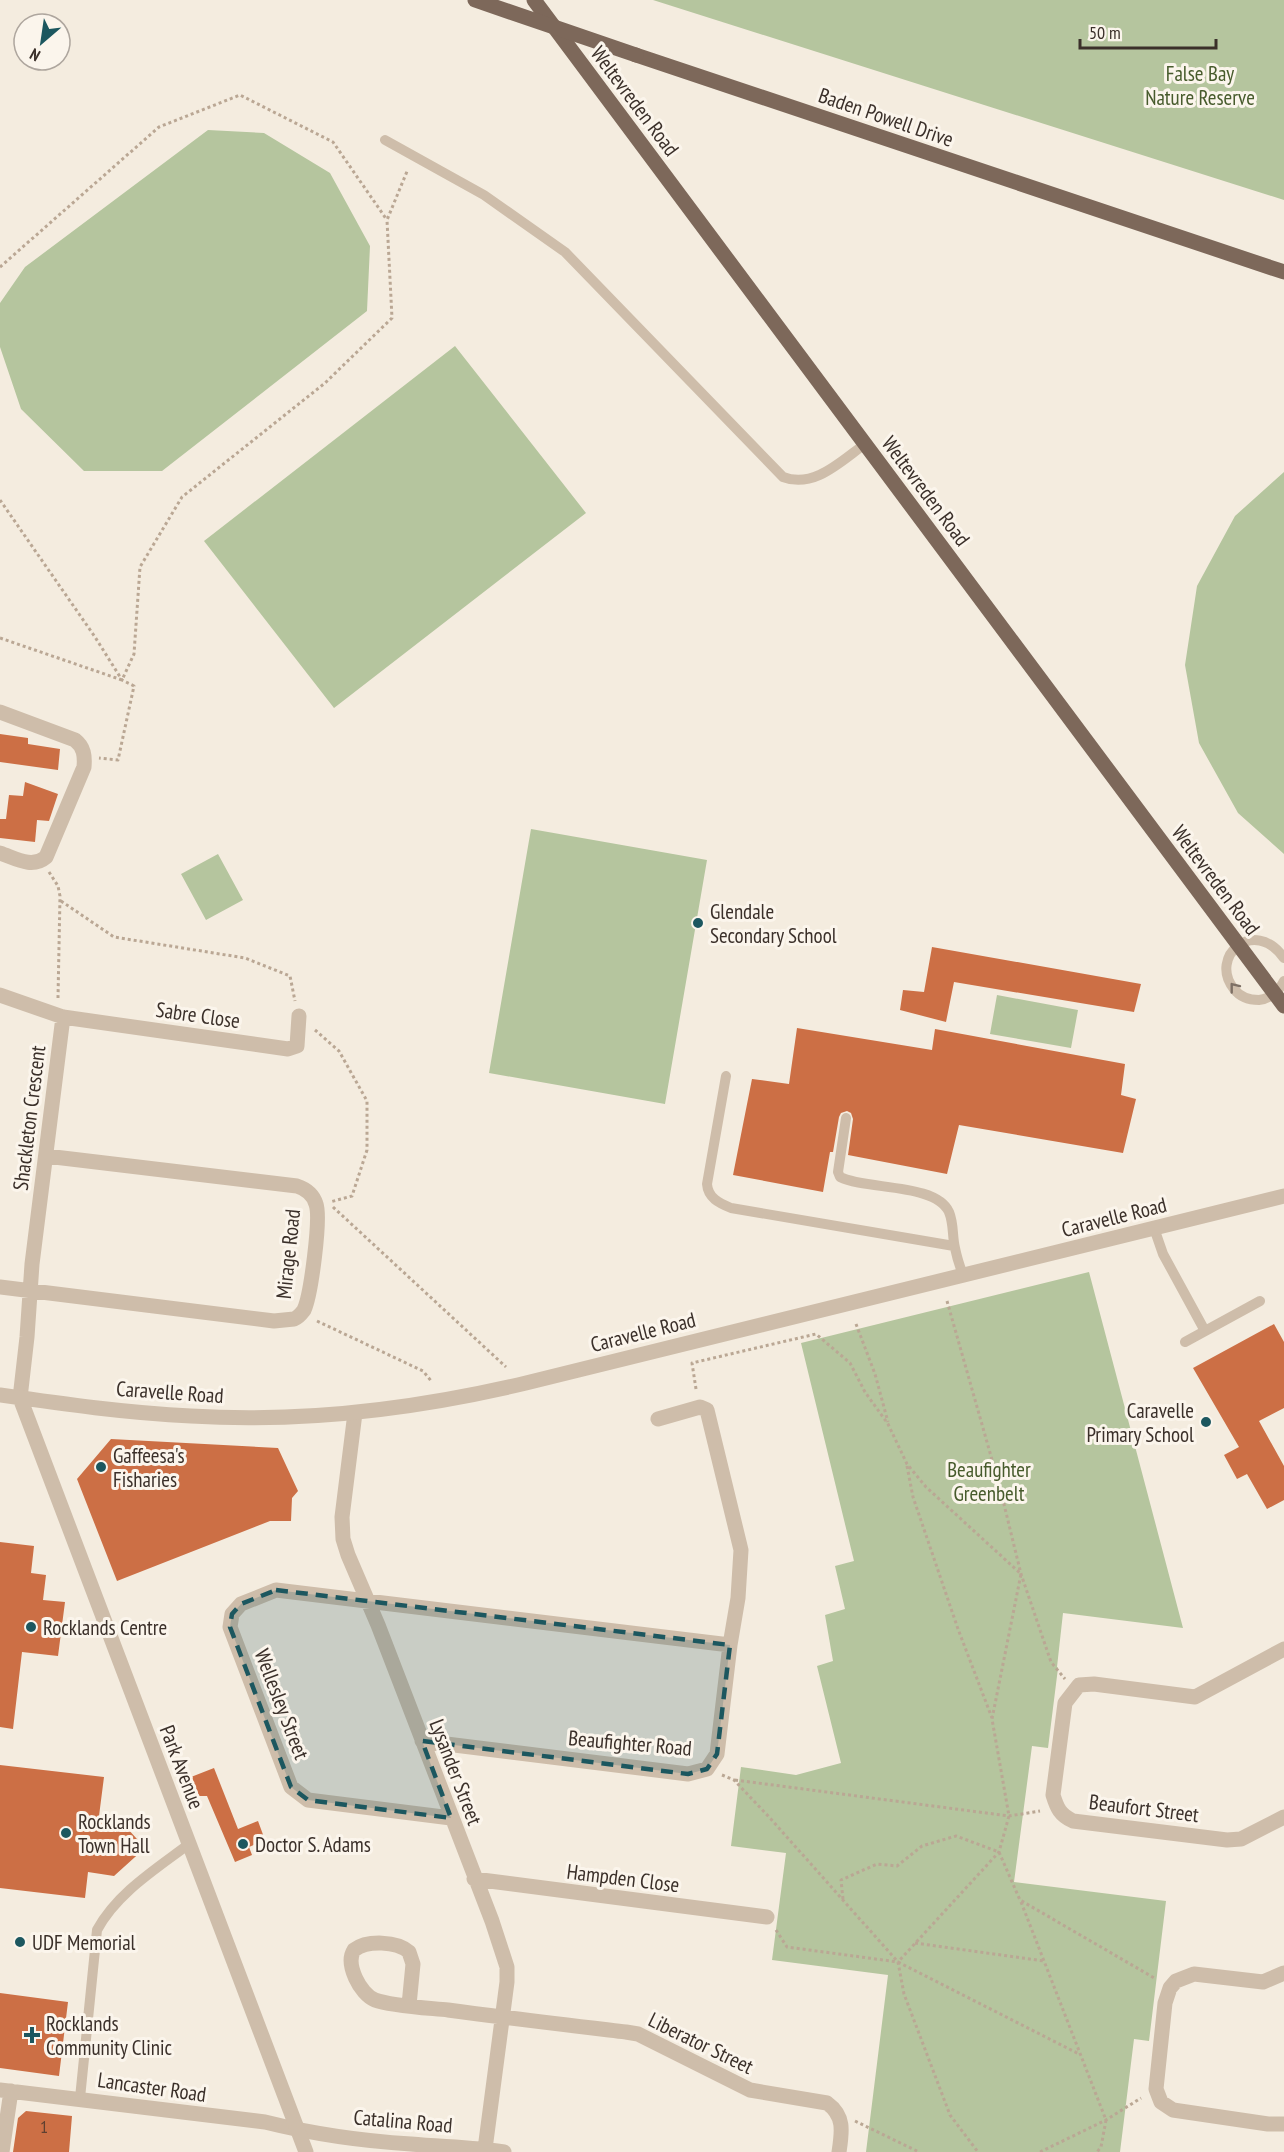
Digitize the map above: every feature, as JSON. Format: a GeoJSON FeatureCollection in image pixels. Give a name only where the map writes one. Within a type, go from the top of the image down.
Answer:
{"type":"FeatureCollection","features":[{"type":"Feature","properties":{"kind":"main road","name":"Baden Powell Drive"},"geometry":{"type":"LineString","coordinates":[[475,0],[1284,272]]}},
{"type":"Feature","properties":{"kind":"main road","name":"Weltevreden Road"},"geometry":{"type":"LineString","coordinates":[[534,0],[1238,946],[1281,994]]}},
{"type":"Feature","properties":{"kind":"street"},"geometry":{"type":"LineString","coordinates":[[0,712],[75,740],[82,747],[85,756],[84,767],[49,853],[41,861],[32,863],[0,853]]}},
{"type":"Feature","properties":{"kind":"street"},"geometry":{"type":"LineString","coordinates":[[0,995],[60,1016]]}},
{"type":"Feature","properties":{"kind":"street","name":"Sabre Close"},"geometry":{"type":"LineString","coordinates":[[60,1016],[291,1049],[297,1046],[299,1016]]}},
{"type":"Feature","properties":{"kind":"street","name":"Shackleton Crescent"},"geometry":{"type":"LineString","coordinates":[[20,1398],[60,1016]]}},
{"type":"Feature","properties":{"kind":"street","name":"Mirage Road"},"geometry":{"type":"LineString","coordinates":[[0,1287],[274,1322],[289,1321],[302,1313],[308,1298],[323,1204],[310,1193],[297,1186],[46,1156]]}},
{"type":"Feature","properties":{"kind":"street","name":"Caravelle Road"},"geometry":{"type":"LineString","coordinates":[[0,1395],[141,1413],[191,1416],[292,1417],[355,1413],[424,1404],[477,1394],[1284,1196]]}},
{"type":"Feature","properties":{"kind":"street","name":"Park Avenue"},"geometry":{"type":"LineString","coordinates":[[20,1398],[306,2152]]}},
{"type":"Feature","properties":{"kind":"street","name":"Beaufighter Road"},"geometry":{"type":"LineString","coordinates":[[422,1741],[688,1774],[707,1769],[717,1754],[738,1598],[741,1550],[709,1413],[705,1408],[700,1407],[658,1419]]}},
{"type":"Feature","properties":{"kind":"street","name":"Lysander Street"},"geometry":{"type":"LineString","coordinates":[[355,1413],[342,1528],[348,1555],[368,1600],[492,1921],[507,1967],[485,2149]]}},
{"type":"Feature","properties":{"kind":"street","name":"Wellesley Street"},"geometry":{"type":"LineString","coordinates":[[368,1600],[276,1590],[241,1604],[232,1614],[230,1628],[291,1787],[308,1800],[451,1818]]}},
{"type":"Feature","properties":{"kind":"street"},"geometry":{"type":"LineString","coordinates":[[368,1600],[730,1645]]}},
{"type":"Feature","properties":{"kind":"street"},"geometry":{"type":"LineString","coordinates":[[1073,1690],[1078,1685],[1094,1684],[1195,1696],[1284,1649]]}},
{"type":"Feature","properties":{"kind":"street","name":"Beaufort Street"},"geometry":{"type":"LineString","coordinates":[[1073,1690],[1065,1703],[1053,1795],[1057,1808],[1064,1816],[1073,1821],[1227,1840],[1241,1839],[1284,1817]]}},
{"type":"Feature","properties":{"kind":"street","name":"Hampden Close"},"geometry":{"type":"LineString","coordinates":[[474,1879],[767,1917]]}},
{"type":"Feature","properties":{"kind":"street"},"geometry":{"type":"LineString","coordinates":[[378,1944],[399,1947],[409,1952],[413,1964],[409,2005],[377,2000],[364,1993],[351,1960],[354,1950],[363,1945],[378,1944]]}},
{"type":"Feature","properties":{"kind":"street"},"geometry":{"type":"LineString","coordinates":[[1284,1972],[1263,1982],[1194,1974],[1176,1981],[1170,1988],[1166,2003],[1156,2089],[1164,2105],[1183,2113],[1284,2124]]}},
{"type":"Feature","properties":{"kind":"street","name":"Liberator Street"},"geometry":{"type":"LineString","coordinates":[[409,2005],[638,2034],[750,2090],[827,2103],[838,2113]]}},
{"type":"Feature","properties":{"kind":"street"},"geometry":{"type":"LineString","coordinates":[[2,2152],[6,2090]]}},
{"type":"Feature","properties":{"kind":"street","name":"Lancaster Road"},"geometry":{"type":"LineString","coordinates":[[6,2090],[265,2122],[298,2131]]}},
{"type":"Feature","properties":{"kind":"street"},"geometry":{"type":"LineString","coordinates":[[838,2113],[842,2127],[839,2152]]}},
{"type":"Feature","properties":{"kind":"street","name":"Catalina Road"},"geometry":{"type":"LineString","coordinates":[[298,2131],[504,2152]]}},
{"type":"Feature","properties":{"kind":"lane"},"geometry":{"type":"LineString","coordinates":[[385,140],[484,195],[565,252],[783,477],[791,480],[811,479],[865,444]]}},
{"type":"Feature","properties":{"kind":"lane"},"geometry":{"type":"LineString","coordinates":[[1281,994],[1262,1000],[1249,999],[1237,993],[1228,982],[1226,968],[1230,955],[1238,946],[1251,940],[1265,941],[1276,947],[1284,958]]}},
{"type":"Feature","properties":{"kind":"lane"},"geometry":{"type":"LineString","coordinates":[[726,1076],[706,1184],[711,1196],[718,1202],[731,1208],[954,1246]]}},
{"type":"Feature","properties":{"kind":"lane"},"geometry":{"type":"LineString","coordinates":[[846,1118],[838,1172],[840,1177],[922,1193],[937,1199],[948,1209],[954,1233],[954,1246],[963,1275]]}},
{"type":"Feature","properties":{"kind":"lane"},"geometry":{"type":"LineString","coordinates":[[1154,1228],[1163,1254],[1204,1331]]}},
{"type":"Feature","properties":{"kind":"lane"},"geometry":{"type":"LineString","coordinates":[[1185,1342],[1260,1301]]}},
{"type":"Feature","properties":{"kind":"lane"},"geometry":{"type":"LineString","coordinates":[[80,2098],[97,1930],[107,1913],[128,1892],[189,1844]]}},
{"type":"Feature","properties":{"kind":"path"},"geometry":{"type":"LineString","coordinates":[[0,267],[159,127],[240,95],[333,142],[387,220]]}},
{"type":"Feature","properties":{"kind":"path"},"geometry":{"type":"LineString","coordinates":[[122,680],[134,654],[140,567],[182,497],[325,383],[392,318],[387,220],[413,156]]}},
{"type":"Feature","properties":{"kind":"path"},"geometry":{"type":"LineString","coordinates":[[0,500],[122,680]]}},
{"type":"Feature","properties":{"kind":"path"},"geometry":{"type":"LineString","coordinates":[[0,638],[134,686],[118,759],[85,756]]}},
{"type":"Feature","properties":{"kind":"path"},"geometry":{"type":"LineString","coordinates":[[41,861],[58,886],[61,901],[60,1016]]}},
{"type":"Feature","properties":{"kind":"path"},"geometry":{"type":"LineString","coordinates":[[61,901],[114,937],[245,958],[290,976],[299,1016],[339,1051],[367,1101],[367,1150],[352,1196],[323,1204]]}},
{"type":"Feature","properties":{"kind":"path"},"geometry":{"type":"LineString","coordinates":[[323,1204],[506,1367]]}},
{"type":"Feature","properties":{"kind":"path"},"geometry":{"type":"LineString","coordinates":[[947,1301],[1000,1488],[1020,1574],[1052,1662],[1073,1690]]}},
{"type":"Feature","properties":{"kind":"path"},"geometry":{"type":"LineString","coordinates":[[302,1313],[423,1371],[432,1382]]}},
{"type":"Feature","properties":{"kind":"path"},"geometry":{"type":"LineString","coordinates":[[856,1324],[875,1374],[888,1424]]}},
{"type":"Feature","properties":{"kind":"path"},"geometry":{"type":"LineString","coordinates":[[696,1389],[692,1363],[816,1334],[850,1363],[888,1424],[907,1464],[926,1487],[1020,1574]]}},
{"type":"Feature","properties":{"kind":"path"},"geometry":{"type":"LineString","coordinates":[[897,1962],[999,1852],[1009,1816],[992,1719],[958,1629],[913,1497],[907,1464]]}},
{"type":"Feature","properties":{"kind":"path"},"geometry":{"type":"LineString","coordinates":[[992,1719],[1020,1574]]}},
{"type":"Feature","properties":{"kind":"path"},"geometry":{"type":"LineString","coordinates":[[707,1769],[734,1780],[1009,1816],[1057,1808]]}},
{"type":"Feature","properties":{"kind":"path"},"geometry":{"type":"LineString","coordinates":[[734,1780],[897,1962],[904,1994],[950,2115],[978,2152]]}},
{"type":"Feature","properties":{"kind":"path"},"geometry":{"type":"LineString","coordinates":[[843,1901],[841,1880],[877,1864],[897,1866],[922,1846],[956,1836],[999,1852],[1106,2120],[1101,2147],[1097,2152]]}},
{"type":"Feature","properties":{"kind":"path"},"geometry":{"type":"LineString","coordinates":[[1020,1900],[1170,1988]]}},
{"type":"Feature","properties":{"kind":"path"},"geometry":{"type":"LineString","coordinates":[[767,1917],[787,1947],[897,1962],[1081,2055]]}},
{"type":"Feature","properties":{"kind":"path"},"geometry":{"type":"LineString","coordinates":[[915,1943],[1044,1961]]}},
{"type":"Feature","properties":{"kind":"path"},"geometry":{"type":"LineString","coordinates":[[1040,2152],[1106,2120],[1156,2089]]}},
{"type":"Feature","properties":{"kind":"path"},"geometry":{"type":"LineString","coordinates":[[838,2113],[919,2152]]}},
{"type":"Feature","properties":{"kind":"highlighted area"},"geometry":{"type":"Polygon","coordinates":[[[276,1590],[730,1645],[717,1754],[707,1769],[688,1774],[422,1741],[451,1818],[308,1800],[291,1787],[230,1627],[232,1614],[241,1604],[276,1590]]]}},
{"type":"Feature","properties":{"kind":"green space","name":"False Bay Nature Reserve"},"geometry":{"type":"Polygon","coordinates":[[[653,0],[1284,0],[1284,200],[653,0]]]}},
{"type":"Feature","properties":{"kind":"green space"},"geometry":{"type":"Polygon","coordinates":[[[208,130],[264,133],[330,173],[370,246],[367,311],[162,471],[84,471],[21,409],[0,347],[0,303],[25,267],[208,130]]]}},
{"type":"Feature","properties":{"kind":"green space"},"geometry":{"type":"Polygon","coordinates":[[[455,346],[586,513],[334,708],[204,541],[455,346]]]}},
{"type":"Feature","properties":{"kind":"green space"},"geometry":{"type":"Polygon","coordinates":[[[1284,472],[1284,854],[1238,813],[1199,743],[1185,665],[1197,586],[1235,516],[1284,472]]]}},
{"type":"Feature","properties":{"kind":"green space"},"geometry":{"type":"Polygon","coordinates":[[[531,829],[707,860],[665,1104],[489,1073],[531,829]]]}},
{"type":"Feature","properties":{"kind":"green space"},"geometry":{"type":"Polygon","coordinates":[[[218,854],[243,900],[206,920],[181,874],[218,854]]]}},
{"type":"Feature","properties":{"kind":"green space"},"geometry":{"type":"Polygon","coordinates":[[[997,995],[1078,1010],[1071,1048],[990,1034],[997,995]]]}},
{"type":"Feature","properties":{"kind":"green space","name":"Beaufighter Greenbelt"},"geometry":{"type":"Polygon","coordinates":[[[1089,1272],[1183,1628],[1063,1613],[1048,1748],[1032,1746],[1014,1882],[1166,1901],[1149,2041],[1134,2039],[1120,2152],[866,2152],[888,1975],[772,1960],[786,1853],[731,1846],[741,1767],[796,1775],[841,1763],[817,1666],[833,1661],[825,1615],[845,1609],[835,1566],[854,1561],[801,1343],[1089,1272]]]}},
{"type":"Feature","properties":{"kind":"building"},"geometry":{"type":"Polygon","coordinates":[[[0,734],[28,738],[28,744],[60,749],[58,770],[0,762],[0,734]]]}},
{"type":"Feature","properties":{"kind":"building"},"geometry":{"type":"Polygon","coordinates":[[[25,782],[58,794],[49,821],[37,820],[35,842],[0,838],[0,819],[6,819],[9,795],[23,796],[25,782]]]}},
{"type":"Feature","properties":{"kind":"building"},"geometry":{"type":"Polygon","coordinates":[[[932,947],[1141,984],[1134,1012],[954,982],[946,1022],[900,1010],[903,990],[924,992],[932,947]]]}},
{"type":"Feature","properties":{"kind":"building"},"geometry":{"type":"Polygon","coordinates":[[[797,1028],[932,1050],[935,1029],[1125,1064],[1121,1095],[1136,1099],[1123,1153],[959,1125],[947,1174],[848,1155],[853,1119],[851,1113],[847,1111],[841,1113],[839,1117],[823,1192],[733,1175],[752,1079],[789,1084],[797,1028]]]}},
{"type":"Feature","properties":{"kind":"building"},"geometry":{"type":"Polygon","coordinates":[[[1274,1324],[1284,1342],[1284,1408],[1259,1421],[1284,1466],[1284,1500],[1267,1509],[1247,1474],[1237,1479],[1224,1455],[1239,1447],[1193,1368],[1274,1324]]]}},
{"type":"Feature","properties":{"kind":"building"},"geometry":{"type":"Polygon","coordinates":[[[111,1439],[278,1448],[298,1491],[292,1498],[291,1521],[270,1521],[117,1581],[77,1479],[111,1439]]]}},
{"type":"Feature","properties":{"kind":"building","name":"Rocklands Centre"},"geometry":{"type":"Polygon","coordinates":[[[0,1542],[34,1546],[31,1573],[46,1575],[43,1600],[65,1602],[58,1656],[22,1652],[13,1729],[0,1727],[0,1542]]]}},
{"type":"Feature","properties":{"kind":"building","name":"Rocklands Town Hall"},"geometry":{"type":"Polygon","coordinates":[[[0,1765],[104,1777],[99,1816],[119,1819],[145,1848],[114,1876],[88,1872],[85,1898],[0,1888],[0,1765]]]}},
{"type":"Feature","properties":{"kind":"building"},"geometry":{"type":"Polygon","coordinates":[[[214,1768],[238,1829],[258,1821],[265,1840],[249,1847],[252,1855],[235,1862],[207,1796],[199,1796],[191,1777],[214,1768]]]}},
{"type":"Feature","properties":{"kind":"building","name":"Rocklands Community Clinic"},"geometry":{"type":"Polygon","coordinates":[[[0,1993],[68,2002],[59,2076],[0,2068],[0,1993]]]}},
{"type":"Feature","properties":{"kind":"building"},"geometry":{"type":"Polygon","coordinates":[[[26,2111],[72,2116],[69,2152],[13,2152],[18,2118],[26,2111]]]}},
{"type":"Feature","properties":{"kind":"place","name":"Glendale Secondary School"},"geometry":{"type":"Point","coordinates":[698,923]}},
{"type":"Feature","properties":{"kind":"place","name":"Caravelle Primary School"},"geometry":{"type":"Point","coordinates":[1206,1422]}},
{"type":"Feature","properties":{"kind":"place","name":"Gaffeesa's Fisharies"},"geometry":{"type":"Point","coordinates":[101,1467]}},
{"type":"Feature","properties":{"kind":"place","name":"Rocklands Centre"},"geometry":{"type":"Point","coordinates":[31,1627]}},
{"type":"Feature","properties":{"kind":"place","name":"Rocklands Town Hall"},"geometry":{"type":"Point","coordinates":[66,1833]}},
{"type":"Feature","properties":{"kind":"place","name":"Doctor S. Adams"},"geometry":{"type":"Point","coordinates":[243,1844]}},
{"type":"Feature","properties":{"kind":"place","name":"UDF Memorial"},"geometry":{"type":"Point","coordinates":[20,1942]}},
{"type":"Feature","properties":{"kind":"place","name":"Rocklands Community Clinic"},"geometry":{"type":"Point","coordinates":[32,2035]}}]}
